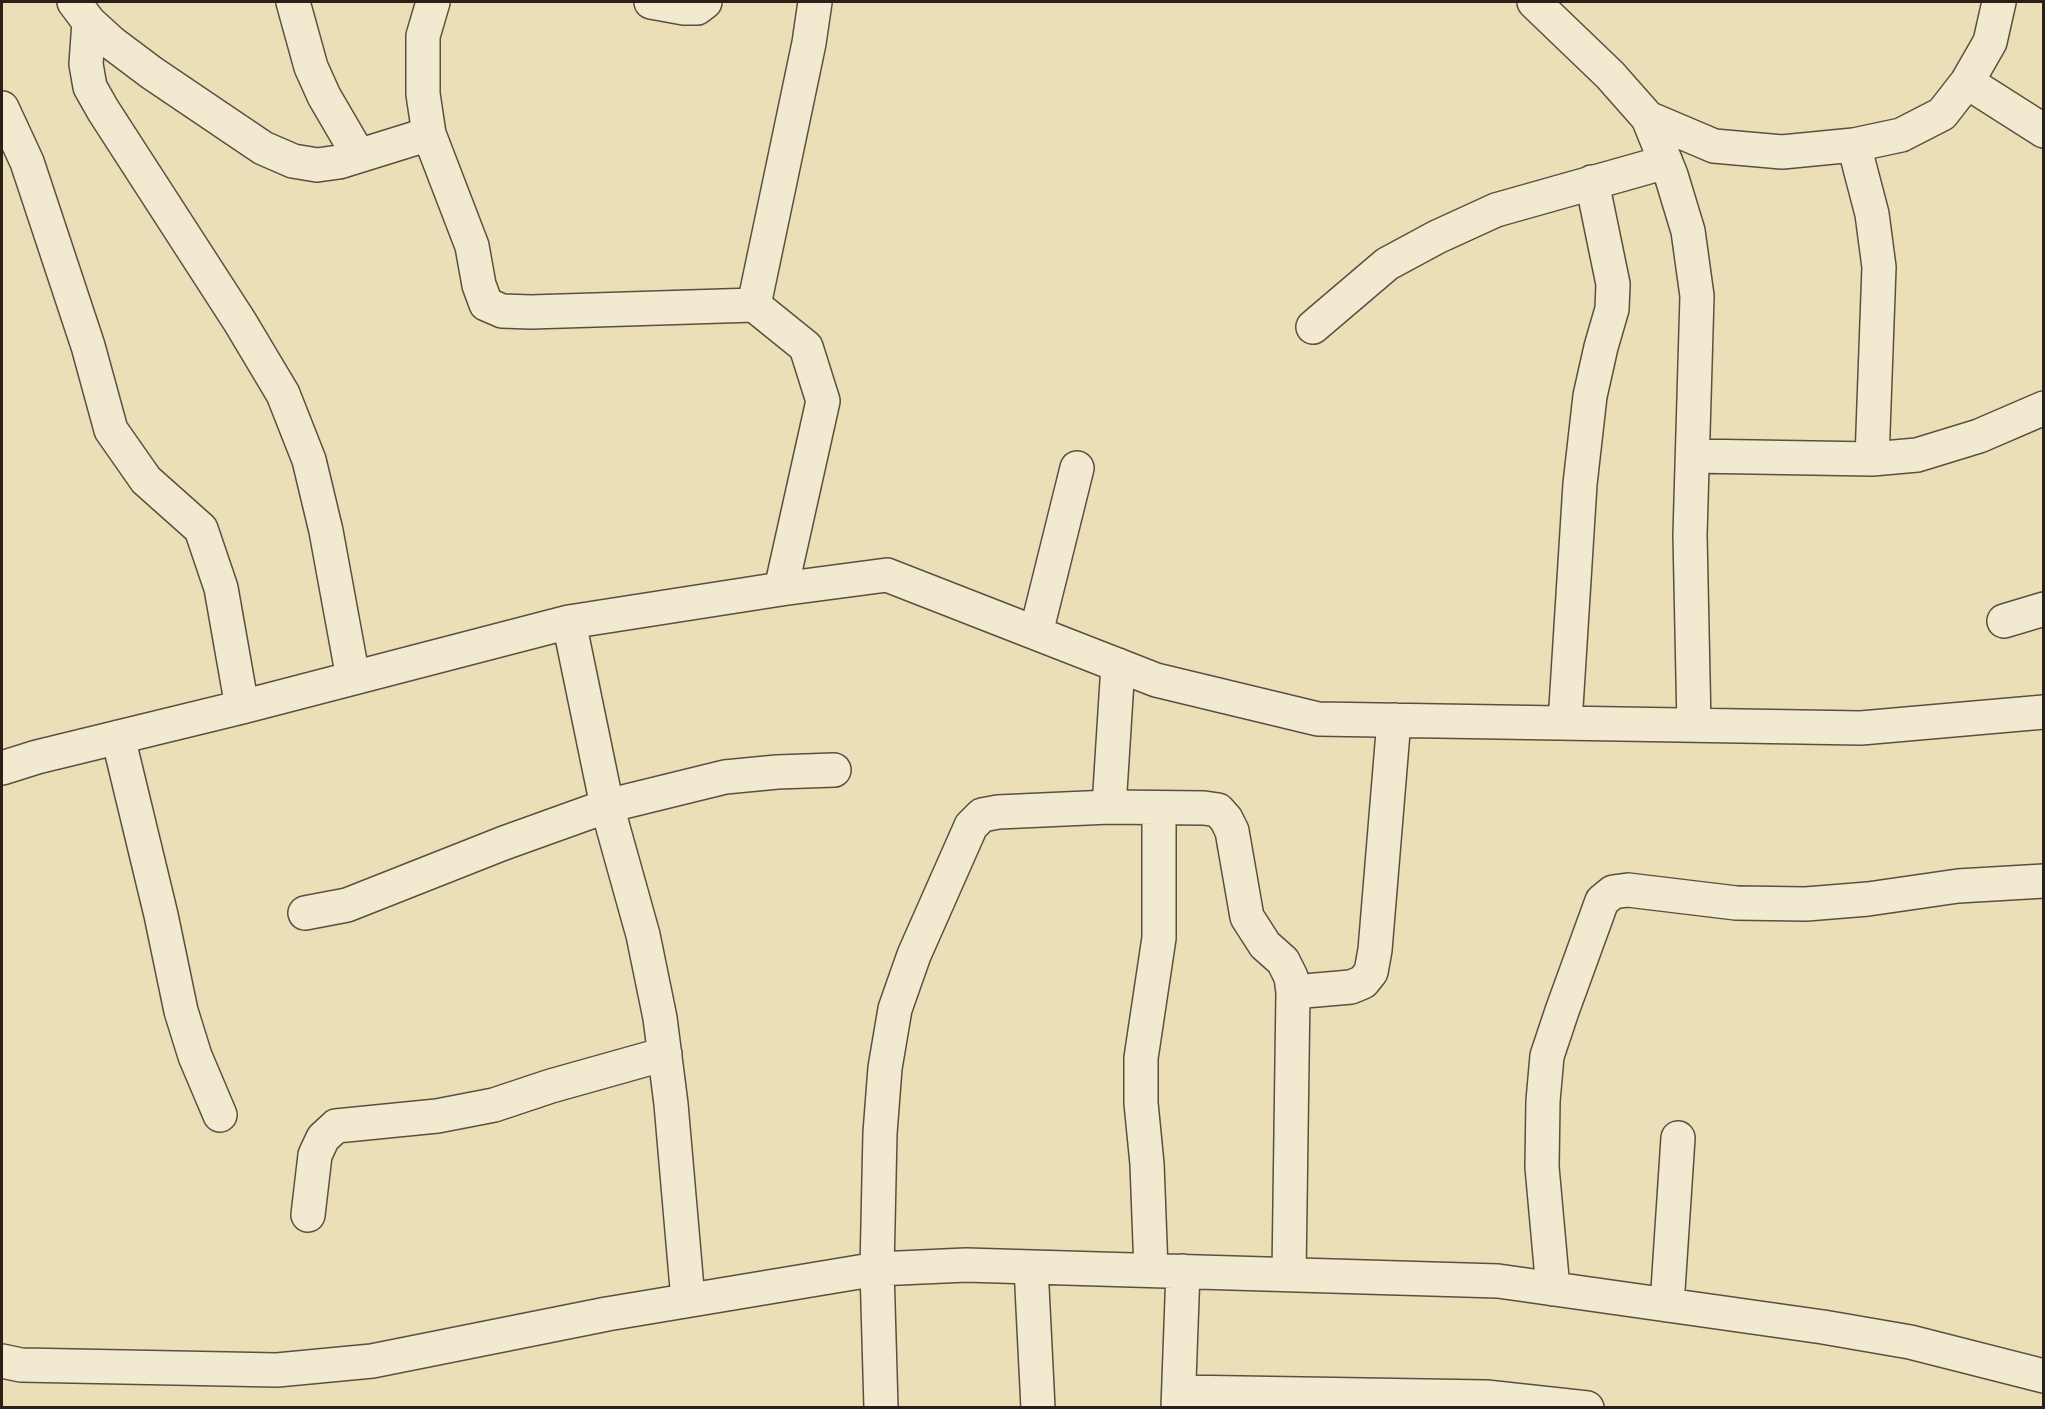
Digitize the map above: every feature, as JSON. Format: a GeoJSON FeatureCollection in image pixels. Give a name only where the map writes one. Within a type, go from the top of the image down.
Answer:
{"type":"FeatureCollection","features":[{"type":"Feature","properties":{"kind":"street"},"geometry":{"type":"LineString","coordinates":[[293,2],[311,67],[359,156]]}},
{"type":"Feature","properties":{"kind":"street"},"geometry":{"type":"LineString","coordinates":[[433,2],[423,36],[423,94],[429,134],[472,246],[479,285],[486,304],[502,312],[754,305],[806,346],[823,401],[781,589]]}},
{"type":"Feature","properties":{"kind":"street"},"geometry":{"type":"LineString","coordinates":[[651,2],[684,8],[697,8],[705,2]]}},
{"type":"Feature","properties":{"kind":"street"},"geometry":{"type":"LineString","coordinates":[[754,305],[815,2]]}},
{"type":"Feature","properties":{"kind":"street"},"geometry":{"type":"LineString","coordinates":[[1534,2],[1610,75],[1648,118],[1666,162],[1688,231],[1697,296],[1690,535],[1694,725]]}},
{"type":"Feature","properties":{"kind":"street"},"geometry":{"type":"LineString","coordinates":[[1648,118],[1714,146],[1782,152],[1854,145],[1901,135],[1942,114],[1967,82],[1990,42],[1999,2]]}},
{"type":"Feature","properties":{"kind":"street"},"geometry":{"type":"LineString","coordinates":[[82,12],[112,43],[152,73],[263,148],[293,161],[317,165],[339,162],[429,134]]}},
{"type":"Feature","properties":{"kind":"street"},"geometry":{"type":"LineString","coordinates":[[82,12],[90,87],[240,322],[283,394],[309,460],[326,531],[353,678]]}},
{"type":"Feature","properties":{"kind":"street"},"geometry":{"type":"LineString","coordinates":[[1967,82],[2043,131]]}},
{"type":"Feature","properties":{"kind":"street"},"geometry":{"type":"LineString","coordinates":[[2,108],[27,162],[88,346],[111,430],[146,480],[201,529],[221,588],[242,707]]}},
{"type":"Feature","properties":{"kind":"street"},"geometry":{"type":"LineString","coordinates":[[1854,145],[1872,214],[1879,267],[1872,459]]}},
{"type":"Feature","properties":{"kind":"street"},"geometry":{"type":"LineString","coordinates":[[1313,327],[1386,264],[1437,237],[1496,210],[1666,162]]}},
{"type":"Feature","properties":{"kind":"street"},"geometry":{"type":"LineString","coordinates":[[1564,723],[1579,496],[1589,407],[1600,347],[1612,309],[1612,285],[1592,182]]}},
{"type":"Feature","properties":{"kind":"street"},"geometry":{"type":"LineString","coordinates":[[1694,456],[1872,459],[1917,455],[1979,436],[2043,408]]}},
{"type":"Feature","properties":{"kind":"street"},"geometry":{"type":"LineString","coordinates":[[1036,633],[1077,468]]}},
{"type":"Feature","properties":{"kind":"street"},"geometry":{"type":"LineString","coordinates":[[2,768],[37,757],[242,707],[569,622],[887,575],[1156,680],[1318,719],[1861,728],[2043,712]]}},
{"type":"Feature","properties":{"kind":"street"},"geometry":{"type":"LineString","coordinates":[[2004,621],[2043,609]]}},
{"type":"Feature","properties":{"kind":"street"},"geometry":{"type":"LineString","coordinates":[[569,622],[607,806],[644,935],[660,1018],[671,1104],[688,1300]]}},
{"type":"Feature","properties":{"kind":"street"},"geometry":{"type":"LineString","coordinates":[[1108,807],[1118,665]]}},
{"type":"Feature","properties":{"kind":"street"},"geometry":{"type":"LineString","coordinates":[[1293,992],[1351,987],[1363,982],[1371,972],[1375,950],[1394,720]]}},
{"type":"Feature","properties":{"kind":"street"},"geometry":{"type":"LineString","coordinates":[[118,737],[161,915],[181,1011],[195,1056],[220,1115]]}},
{"type":"Feature","properties":{"kind":"street"},"geometry":{"type":"LineString","coordinates":[[305,913],[347,905],[504,843],[607,806],[725,777],[834,770]]}},
{"type":"Feature","properties":{"kind":"street"},"geometry":{"type":"LineString","coordinates":[[881,1407],[876,1269],[880,1133],[885,1068],[895,1009],[914,955],[971,826],[982,815],[998,812],[1108,807],[1204,808],[1218,810],[1226,819],[1232,831],[1247,917],[1265,945],[1283,961],[1291,977],[1293,992],[1289,1274]]}},
{"type":"Feature","properties":{"kind":"street"},"geometry":{"type":"LineString","coordinates":[[1151,1270],[1147,1164],[1141,1103],[1141,1058],[1159,938],[1159,809]]}},
{"type":"Feature","properties":{"kind":"street"},"geometry":{"type":"LineString","coordinates":[[1553,1289],[1542,1167],[1543,1101],[1547,1056],[1602,901],[1613,892],[1628,890],[1736,903],[1806,904],[1869,899],[1958,885],[2043,881]]}},
{"type":"Feature","properties":{"kind":"street"},"geometry":{"type":"LineString","coordinates":[[308,1215],[315,1155],[323,1138],[336,1126],[437,1116],[494,1106],[551,1086],[664,1054]]}},
{"type":"Feature","properties":{"kind":"street"},"geometry":{"type":"LineString","coordinates":[[1667,1305],[1678,1138]]}},
{"type":"Feature","properties":{"kind":"street"},"geometry":{"type":"LineString","coordinates":[[2,1361],[21,1365],[277,1370],[372,1360],[688,1300],[876,1269],[966,1265],[1498,1281],[1910,1342],[2043,1376]]}},
{"type":"Feature","properties":{"kind":"street"},"geometry":{"type":"LineString","coordinates":[[1031,1267],[1038,1407]]}},
{"type":"Feature","properties":{"kind":"street"},"geometry":{"type":"LineString","coordinates":[[1183,1271],[1178,1400],[1486,1396],[1587,1407]]}}]}
